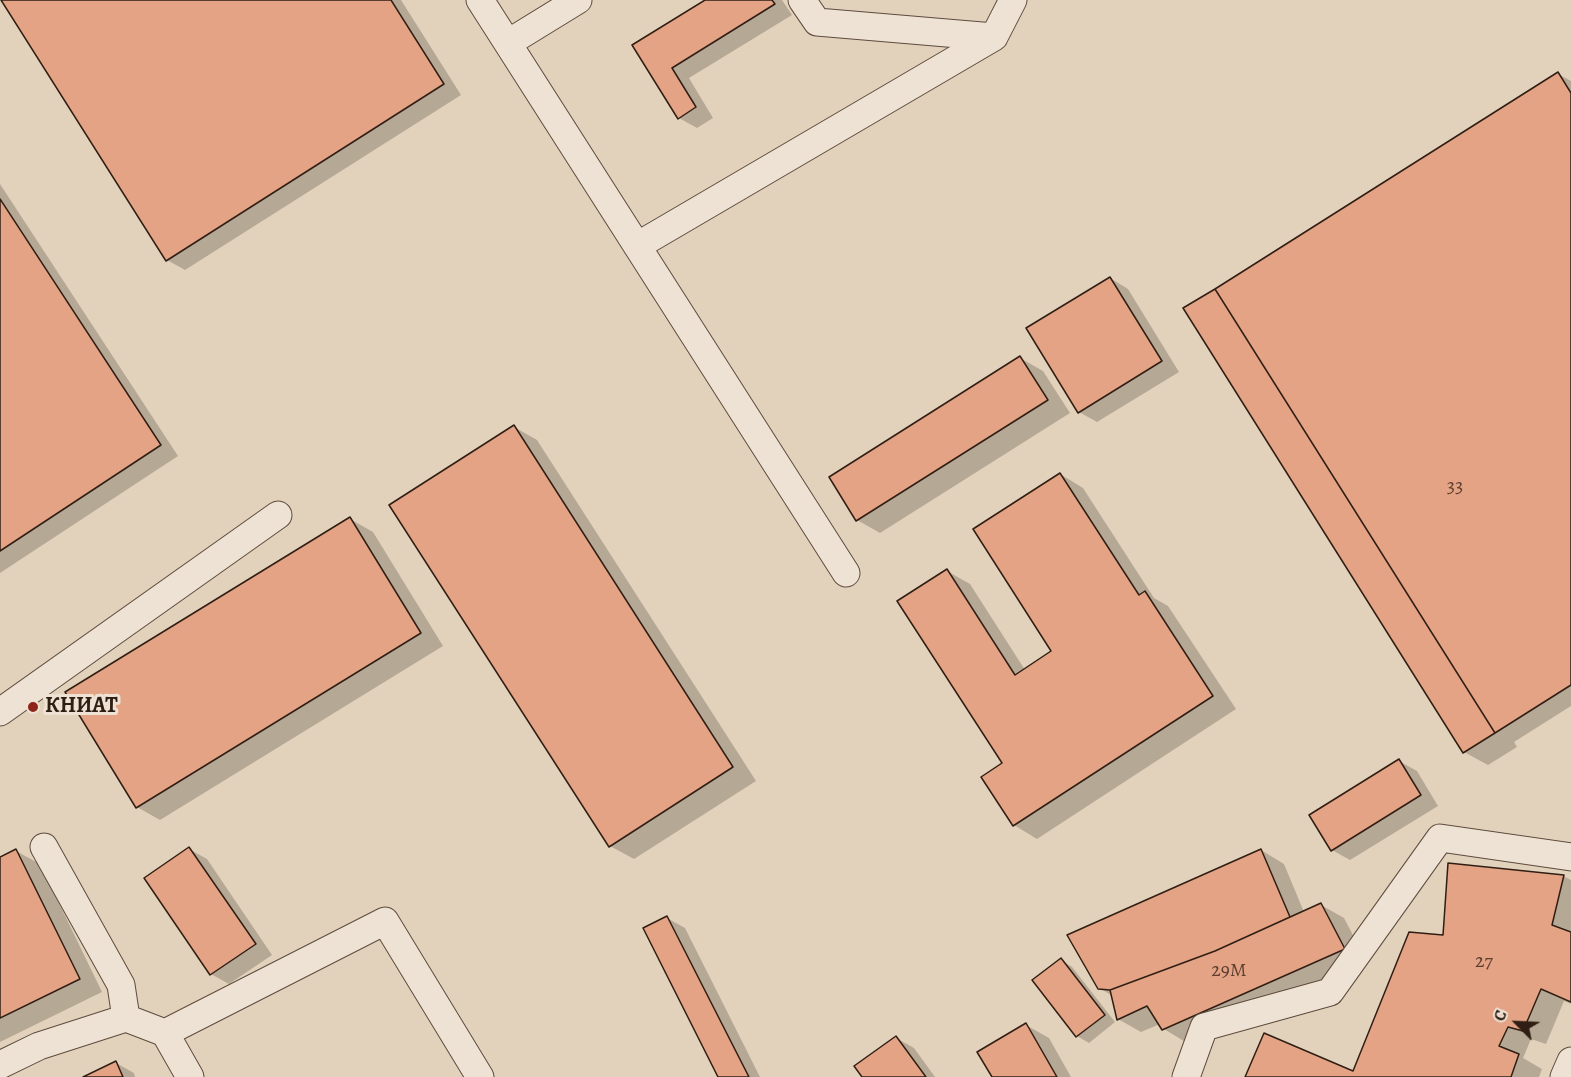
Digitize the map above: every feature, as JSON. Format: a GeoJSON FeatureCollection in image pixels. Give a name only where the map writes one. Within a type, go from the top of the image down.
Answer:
{"type":"FeatureCollection","features":[{"type":"Feature","properties":{"kind":"lane"},"geometry":{"type":"LineString","coordinates":[[480,0],[846,573]]}},
{"type":"Feature","properties":{"kind":"lane"},"geometry":{"type":"LineString","coordinates":[[508,43],[578,0]]}},
{"type":"Feature","properties":{"kind":"lane"},"geometry":{"type":"LineString","coordinates":[[802,0],[817,22],[994,37]]}},
{"type":"Feature","properties":{"kind":"lane"},"geometry":{"type":"LineString","coordinates":[[637,246],[994,37],[1013,0]]}},
{"type":"Feature","properties":{"kind":"lane"},"geometry":{"type":"LineString","coordinates":[[0,712],[278,515]]}},
{"type":"Feature","properties":{"kind":"lane"},"geometry":{"type":"LineString","coordinates":[[1186,1077],[1204,1028],[1330,992],[1440,838],[1571,857]]}},
{"type":"Feature","properties":{"kind":"lane"},"geometry":{"type":"LineString","coordinates":[[44,847],[122,985],[126,1018]]}},
{"type":"Feature","properties":{"kind":"lane"},"geometry":{"type":"LineString","coordinates":[[165,1033],[385,921],[480,1077]]}},
{"type":"Feature","properties":{"kind":"lane"},"geometry":{"type":"LineString","coordinates":[[0,1065],[39,1046],[126,1018],[165,1033],[189,1077]]}},
{"type":"Feature","properties":{"kind":"lane"},"geometry":{"type":"LineString","coordinates":[[1564,1077],[1571,1061]]}},
{"type":"Feature","properties":{"kind":"building"},"geometry":{"type":"Polygon","coordinates":[[[1,0],[391,0],[444,84],[166,261],[1,0]]]}},
{"type":"Feature","properties":{"kind":"building"},"geometry":{"type":"Polygon","coordinates":[[[705,0],[772,0],[775,4],[672,68],[696,107],[678,119],[632,45],[705,0]]]}},
{"type":"Feature","properties":{"kind":"building"},"geometry":{"type":"Polygon","coordinates":[[[1558,72],[1571,93],[1571,685],[1495,733],[1215,289],[1558,72]]]}},
{"type":"Feature","properties":{"kind":"building"},"geometry":{"type":"Polygon","coordinates":[[[0,199],[161,445],[0,551],[0,199]]]}},
{"type":"Feature","properties":{"kind":"building"},"geometry":{"type":"Polygon","coordinates":[[[1110,277],[1162,361],[1078,413],[1026,328],[1110,277]]]}},
{"type":"Feature","properties":{"kind":"building"},"geometry":{"type":"Polygon","coordinates":[[[1215,289],[1495,733],[1463,753],[1183,308],[1215,289]]]}},
{"type":"Feature","properties":{"kind":"building"},"geometry":{"type":"Polygon","coordinates":[[[1020,356],[1048,400],[856,521],[829,477],[1020,356]]]}},
{"type":"Feature","properties":{"kind":"building"},"geometry":{"type":"Polygon","coordinates":[[[514,425],[733,767],[609,847],[389,505],[514,425]]]}},
{"type":"Feature","properties":{"kind":"building"},"geometry":{"type":"Polygon","coordinates":[[[1060,473],[1139,595],[1145,591],[1213,696],[1013,826],[981,777],[1002,763],[897,601],[947,569],[1015,675],[1051,651],[973,529],[1060,473]]]}},
{"type":"Feature","properties":{"kind":"building"},"geometry":{"type":"Polygon","coordinates":[[[350,517],[421,633],[136,808],[65,692],[350,517]]]}},
{"type":"Feature","properties":{"kind":"building"},"geometry":{"type":"Polygon","coordinates":[[[1399,759],[1421,795],[1331,851],[1309,815],[1399,759]]]}},
{"type":"Feature","properties":{"kind":"building"},"geometry":{"type":"Polygon","coordinates":[[[189,847],[256,944],[210,975],[144,878],[189,847]]]}},
{"type":"Feature","properties":{"kind":"building"},"geometry":{"type":"Polygon","coordinates":[[[16,849],[80,979],[0,1018],[0,857],[16,849]]]}},
{"type":"Feature","properties":{"kind":"building"},"geometry":{"type":"Polygon","coordinates":[[[1261,849],[1290,917],[1215,951],[1110,990],[1098,989],[1067,935],[1261,849]]]}},
{"type":"Feature","properties":{"kind":"building"},"geometry":{"type":"Polygon","coordinates":[[[1448,863],[1564,875],[1552,925],[1571,932],[1571,1002],[1541,989],[1523,1031],[1508,1027],[1499,1046],[1519,1054],[1511,1077],[1245,1077],[1264,1033],[1353,1071],[1409,932],[1443,935],[1448,863]]]}},
{"type":"Feature","properties":{"kind":"building"},"geometry":{"type":"Polygon","coordinates":[[[1321,903],[1345,949],[1162,1030],[1147,1006],[1117,1020],[1110,990],[1215,951],[1321,903]]]}},
{"type":"Feature","properties":{"kind":"building"},"geometry":{"type":"Polygon","coordinates":[[[667,916],[749,1077],[718,1077],[643,928],[667,916]]]}},
{"type":"Feature","properties":{"kind":"building"},"geometry":{"type":"Polygon","coordinates":[[[1061,958],[1105,1015],[1076,1037],[1032,980],[1061,958]]]}},
{"type":"Feature","properties":{"kind":"building"},"geometry":{"type":"Polygon","coordinates":[[[1026,1023],[1057,1077],[992,1077],[977,1052],[1026,1023]]]}},
{"type":"Feature","properties":{"kind":"building"},"geometry":{"type":"Polygon","coordinates":[[[896,1036],[926,1077],[862,1077],[854,1066],[896,1036]]]}},
{"type":"Feature","properties":{"kind":"building"},"geometry":{"type":"Polygon","coordinates":[[[116,1061],[123,1077],[83,1077],[116,1061]]]}},
{"type":"Feature","properties":{"kind":"place","name":"КНИАТ"},"geometry":{"type":"Point","coordinates":[33,707]}}]}
